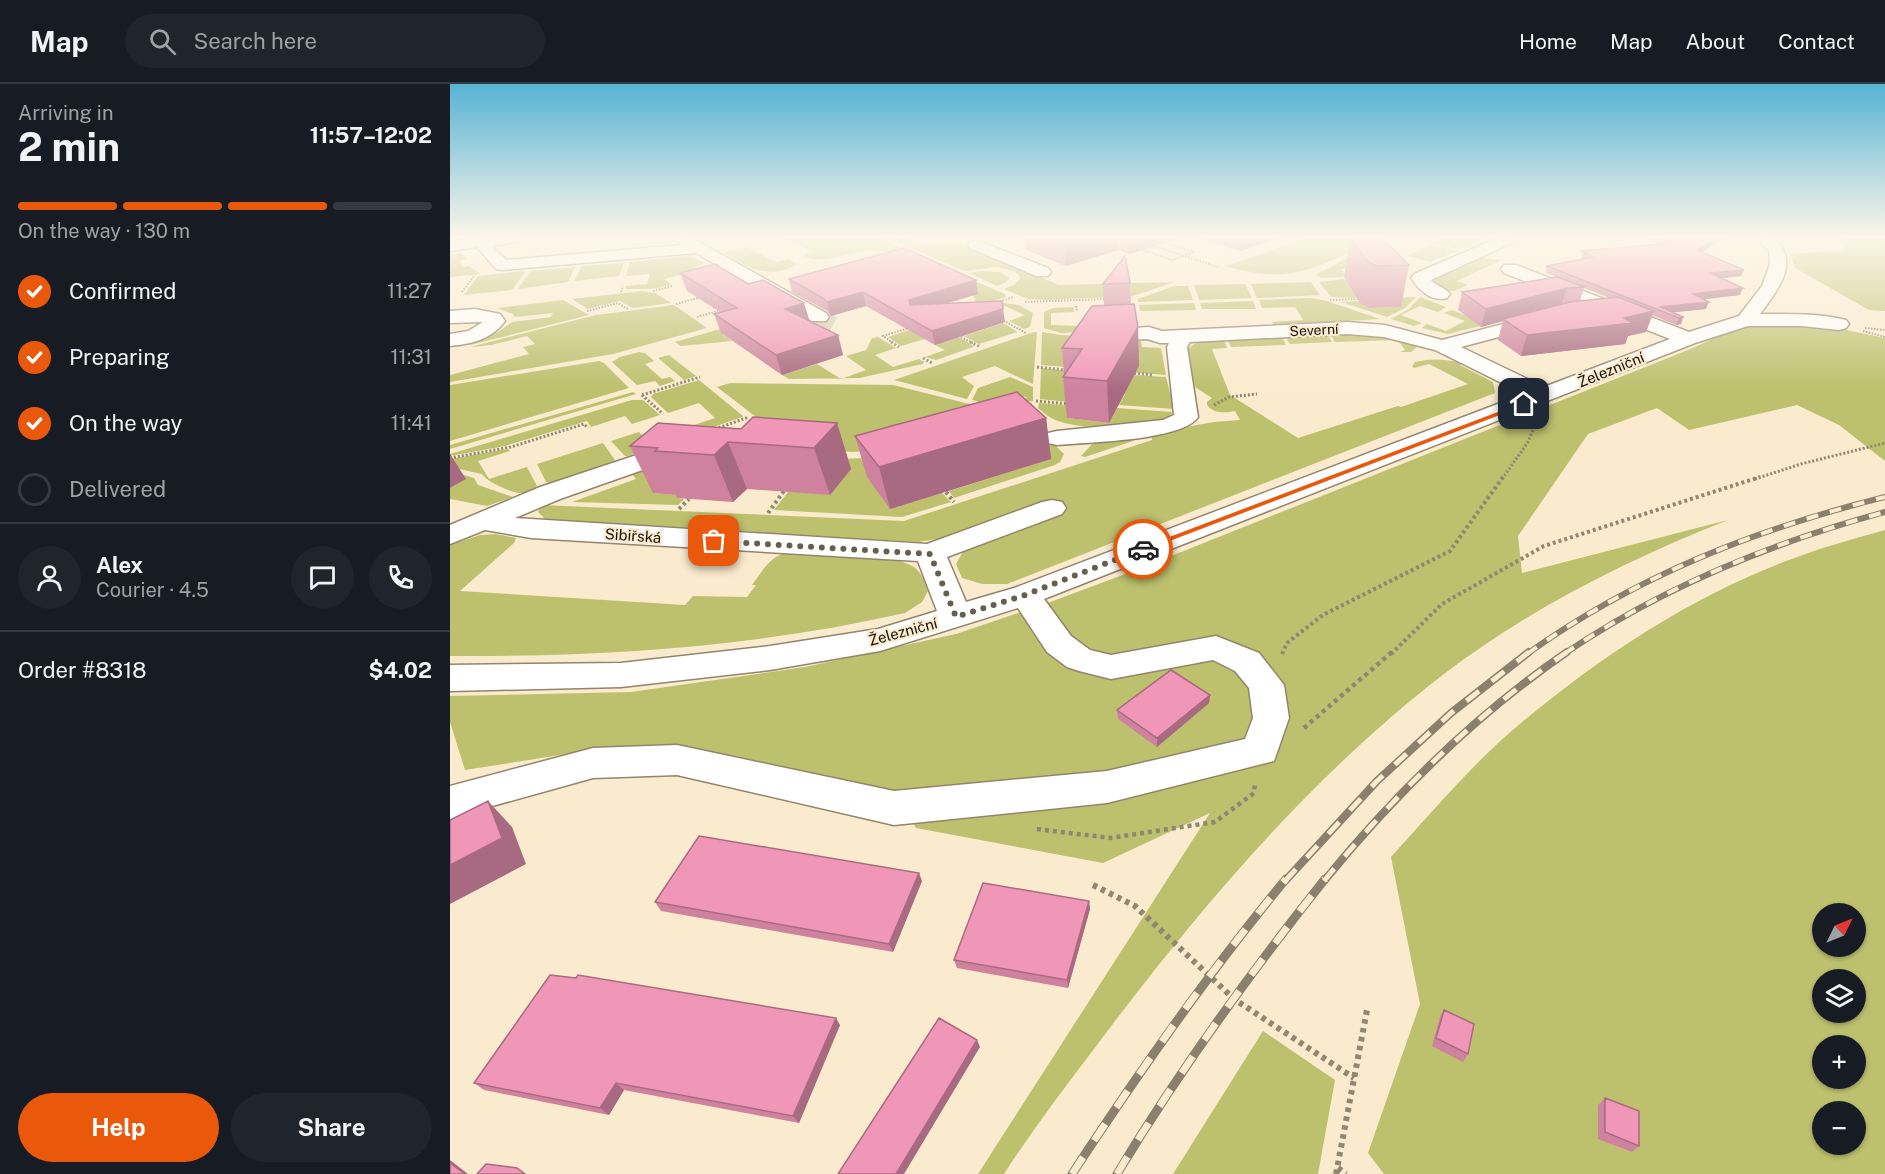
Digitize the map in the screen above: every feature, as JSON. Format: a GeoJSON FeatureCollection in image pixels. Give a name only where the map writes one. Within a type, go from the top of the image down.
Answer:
{"type":"FeatureCollection","features":[{"type":"Feature","properties":{"kind":"street"},"geometry":{"type":"LineString","coordinates":[[770,289],[819,317]]}},
{"type":"Feature","properties":{"kind":"street"},"geometry":{"type":"LineString","coordinates":[[1429,289],[1441,294]]}},
{"type":"Feature","properties":{"kind":"street"},"geometry":{"type":"LineString","coordinates":[[1561,289],[1688,339]]}},
{"type":"Feature","properties":{"kind":"street"},"geometry":{"type":"LineString","coordinates":[[1746,320],[1770,289]]}},
{"type":"Feature","properties":{"kind":"street"},"geometry":{"type":"LineString","coordinates":[[1442,346],[1566,314],[1613,309]]}},
{"type":"Feature","properties":{"kind":"street"},"geometry":{"type":"LineString","coordinates":[[450,317],[476,315],[493,318],[495,321],[486,330],[475,335],[450,340]]}},
{"type":"Feature","properties":{"kind":"street","name":"Železniční"},"geometry":{"type":"LineString","coordinates":[[450,678],[621,675],[770,658],[880,640],[1025,595],[1688,339],[1746,320],[1801,320],[1839,324]]}},
{"type":"Feature","properties":{"kind":"street","name":"Severní"},"geometry":{"type":"LineString","coordinates":[[1084,336],[1149,333],[1160,337],[1359,328],[1402,334],[1442,346],[1545,396]]}},
{"type":"Feature","properties":{"kind":"street"},"geometry":{"type":"LineString","coordinates":[[1057,438],[1165,427],[1178,423],[1186,417],[1178,347],[1183,336]]}},
{"type":"Feature","properties":{"kind":"street"},"geometry":{"type":"LineString","coordinates":[[450,535],[550,493],[686,447]]}},
{"type":"Feature","properties":{"kind":"street","name":"Sibiřská"},"geometry":{"type":"LineString","coordinates":[[479,521],[531,529],[930,554],[1052,508]]}},
{"type":"Feature","properties":{"kind":"street"},"geometry":{"type":"LineString","coordinates":[[930,554],[956,617]]}},
{"type":"Feature","properties":{"kind":"street"},"geometry":{"type":"LineString","coordinates":[[459,800],[593,763],[677,760],[894,808],[1107,787],[1260,750],[1270,718],[1266,685],[1247,662],[1216,648],[1111,667],[1079,659],[1059,644],[1025,595]]}},
{"type":"Feature","properties":{"kind":"path"},"geometry":{"type":"LineString","coordinates":[[460,295],[465,289]]}},
{"type":"Feature","properties":{"kind":"path"},"geometry":{"type":"LineString","coordinates":[[653,291],[662,289]]}},
{"type":"Feature","properties":{"kind":"path"},"geometry":{"type":"LineString","coordinates":[[985,306],[1014,297]]}},
{"type":"Feature","properties":{"kind":"path"},"geometry":{"type":"LineString","coordinates":[[676,304],[698,298]]}},
{"type":"Feature","properties":{"kind":"path"},"geometry":{"type":"LineString","coordinates":[[1025,302],[1113,299]]}},
{"type":"Feature","properties":{"kind":"path"},"geometry":{"type":"LineString","coordinates":[[1330,300],[1358,299]]}},
{"type":"Feature","properties":{"kind":"path"},"geometry":{"type":"LineString","coordinates":[[587,311],[618,303],[628,309]]}},
{"type":"Feature","properties":{"kind":"path"},"geometry":{"type":"LineString","coordinates":[[1076,306],[1077,312]]}},
{"type":"Feature","properties":{"kind":"path"},"geometry":{"type":"LineString","coordinates":[[697,317],[718,311]]}},
{"type":"Feature","properties":{"kind":"path"},"geometry":{"type":"LineString","coordinates":[[1006,322],[1026,333]]}},
{"type":"Feature","properties":{"kind":"path"},"geometry":{"type":"LineString","coordinates":[[899,347],[883,336],[912,328]]}},
{"type":"Feature","properties":{"kind":"path"},"geometry":{"type":"LineString","coordinates":[[961,337],[981,347]]}},
{"type":"Feature","properties":{"kind":"path"},"geometry":{"type":"LineString","coordinates":[[923,358],[932,363]]}},
{"type":"Feature","properties":{"kind":"path"},"geometry":{"type":"LineString","coordinates":[[1037,367],[1076,370]]}},
{"type":"Feature","properties":{"kind":"path"},"geometry":{"type":"LineString","coordinates":[[1127,373],[1158,375]]}},
{"type":"Feature","properties":{"kind":"path"},"geometry":{"type":"LineString","coordinates":[[663,414],[642,395],[700,377]]}},
{"type":"Feature","properties":{"kind":"path"},"geometry":{"type":"LineString","coordinates":[[1187,410],[1211,406],[1229,397],[1257,394]]}},
{"type":"Feature","properties":{"kind":"path"},"geometry":{"type":"LineString","coordinates":[[1266,685],[1287,643],[1323,615],[1450,551],[1528,442],[1545,396]]}},
{"type":"Feature","properties":{"kind":"path"},"geometry":{"type":"LineString","coordinates":[[1036,401],[1076,404]]}},
{"type":"Feature","properties":{"kind":"path"},"geometry":{"type":"LineString","coordinates":[[710,430],[749,417]]}},
{"type":"Feature","properties":{"kind":"path"},"geometry":{"type":"LineString","coordinates":[[450,458],[512,448],[584,424],[588,428]]}},
{"type":"Feature","properties":{"kind":"path"},"geometry":{"type":"LineString","coordinates":[[1260,750],[1309,726],[1376,668],[1442,604],[1544,546],[1801,464],[1885,443]]}},
{"type":"Feature","properties":{"kind":"path"},"geometry":{"type":"LineString","coordinates":[[768,513],[784,491]]}},
{"type":"Feature","properties":{"kind":"path"},"geometry":{"type":"LineString","coordinates":[[946,492],[954,502]]}},
{"type":"Feature","properties":{"kind":"path"},"geometry":{"type":"LineString","coordinates":[[679,509],[689,499]]}},
{"type":"Feature","properties":{"kind":"path"},"geometry":{"type":"LineString","coordinates":[[1093,885],[1135,906],[1234,999],[1354,1078]]}},
{"type":"Feature","properties":{"kind":"path"},"geometry":{"type":"LineString","coordinates":[[1346,1174],[1337,1171],[1367,1010]]}},
{"type":"Feature","properties":{"kind":"green space"},"geometry":{"type":"Polygon","coordinates":[[[469,289],[513,289],[512,290],[464,295],[469,289]]]}},
{"type":"Feature","properties":{"kind":"green space"},"geometry":{"type":"Polygon","coordinates":[[[971,289],[993,289],[1005,294],[1006,297],[976,307],[971,289]]]}},
{"type":"Feature","properties":{"kind":"green space"},"geometry":{"type":"Polygon","coordinates":[[[1004,289],[1154,289],[1133,296],[1045,300],[1028,299],[1004,289]]]}},
{"type":"Feature","properties":{"kind":"green space"},"geometry":{"type":"Polygon","coordinates":[[[1166,289],[1189,289],[1193,300],[1138,302],[1138,299],[1166,289]]]}},
{"type":"Feature","properties":{"kind":"green space"},"geometry":{"type":"Polygon","coordinates":[[[1195,289],[1247,289],[1252,298],[1199,300],[1195,289]]]}},
{"type":"Feature","properties":{"kind":"green space"},"geometry":{"type":"Polygon","coordinates":[[[1253,289],[1316,289],[1320,295],[1257,298],[1253,289]]]}},
{"type":"Feature","properties":{"kind":"green space"},"geometry":{"type":"Polygon","coordinates":[[[1324,289],[1353,289],[1358,298],[1331,297],[1324,289]]]}},
{"type":"Feature","properties":{"kind":"green space"},"geometry":{"type":"Polygon","coordinates":[[[1441,289],[1459,289],[1454,291],[1441,289]]]}},
{"type":"Feature","properties":{"kind":"green space"},"geometry":{"type":"Polygon","coordinates":[[[1832,289],[1885,289],[1885,311],[1869,310],[1832,289]]]}},
{"type":"Feature","properties":{"kind":"green space"},"geometry":{"type":"Polygon","coordinates":[[[642,291],[655,293],[671,303],[633,308],[620,301],[588,309],[572,299],[642,291]]]}},
{"type":"Feature","properties":{"kind":"green space"},"geometry":{"type":"Polygon","coordinates":[[[1416,297],[1405,308],[1387,317],[1341,302],[1363,301],[1369,308],[1400,307],[1393,298],[1416,297]]]}},
{"type":"Feature","properties":{"kind":"green space"},"geometry":{"type":"Polygon","coordinates":[[[1420,297],[1446,307],[1438,312],[1420,306],[1401,315],[1422,323],[1414,326],[1391,319],[1409,309],[1420,297]]]}},
{"type":"Feature","properties":{"kind":"green space"},"geometry":{"type":"Polygon","coordinates":[[[1312,298],[1380,319],[1274,325],[1272,322],[1303,320],[1295,307],[1262,308],[1259,300],[1312,298]]]}},
{"type":"Feature","properties":{"kind":"green space"},"geometry":{"type":"Polygon","coordinates":[[[563,300],[589,315],[470,345],[469,343],[498,332],[512,322],[551,317],[553,313],[515,317],[497,308],[563,300]]]}},
{"type":"Feature","properties":{"kind":"green space"},"geometry":{"type":"Polygon","coordinates":[[[1253,301],[1256,309],[1202,309],[1200,303],[1253,301]]]}},
{"type":"Feature","properties":{"kind":"green space"},"geometry":{"type":"Polygon","coordinates":[[[1194,303],[1196,310],[1140,311],[1139,305],[1194,303]]]}},
{"type":"Feature","properties":{"kind":"green space"},"geometry":{"type":"Polygon","coordinates":[[[994,304],[1019,305],[1033,313],[1030,327],[1024,329],[1009,321],[1025,315],[1005,306],[985,312],[994,304]]]}},
{"type":"Feature","properties":{"kind":"green space"},"geometry":{"type":"Polygon","coordinates":[[[674,305],[707,328],[613,354],[450,382],[450,375],[529,354],[523,347],[535,344],[527,336],[491,345],[470,347],[596,315],[674,305]]]}},
{"type":"Feature","properties":{"kind":"green space"},"geometry":{"type":"Polygon","coordinates":[[[1073,307],[1074,312],[1051,313],[1051,325],[1078,326],[1078,332],[1061,333],[1044,328],[1044,312],[1053,308],[1073,307]]]}},
{"type":"Feature","properties":{"kind":"green space"},"geometry":{"type":"Polygon","coordinates":[[[1452,310],[1484,323],[1484,325],[1448,334],[1422,328],[1427,324],[1446,331],[1465,321],[1444,313],[1452,310]]]}},
{"type":"Feature","properties":{"kind":"green space"},"geometry":{"type":"Polygon","coordinates":[[[1808,322],[1885,338],[1885,461],[1839,425],[1797,405],[1689,430],[1657,408],[1588,434],[1518,536],[1522,573],[1728,520],[1617,569],[1545,607],[1511,628],[1444,674],[1347,756],[1258,847],[1216,895],[1135,995],[1061,1092],[1004,1174],[978,1174],[1210,813],[1103,863],[916,828],[900,799],[660,747],[579,752],[465,770],[450,722],[450,696],[631,692],[805,667],[956,634],[1136,570],[1688,350],[1737,328],[1808,322]]]}},
{"type":"Feature","properties":{"kind":"green space"},"geometry":{"type":"Polygon","coordinates":[[[1003,323],[1018,332],[979,344],[964,336],[1003,323]]]}},
{"type":"Feature","properties":{"kind":"green space"},"geometry":{"type":"Polygon","coordinates":[[[737,324],[722,334],[732,341],[681,346],[675,342],[737,324]]]}},
{"type":"Feature","properties":{"kind":"green space"},"geometry":{"type":"Polygon","coordinates":[[[927,324],[916,333],[925,339],[901,346],[888,337],[927,324]]]}},
{"type":"Feature","properties":{"kind":"green space"},"geometry":{"type":"Polygon","coordinates":[[[1037,332],[1033,384],[995,366],[962,377],[974,386],[967,399],[894,380],[1037,332]]]}},
{"type":"Feature","properties":{"kind":"green space"},"geometry":{"type":"Polygon","coordinates":[[[1042,332],[1141,341],[1142,347],[1161,348],[1166,375],[1041,365],[1042,332]]]}},
{"type":"Feature","properties":{"kind":"green space"},"geometry":{"type":"Polygon","coordinates":[[[1330,333],[1384,335],[1416,344],[1417,347],[1411,352],[1400,352],[1405,350],[1398,340],[1335,342],[1330,333]]]}},
{"type":"Feature","properties":{"kind":"green space"},"geometry":{"type":"Polygon","coordinates":[[[1327,334],[1332,342],[1290,344],[1284,335],[1327,334]]]}},
{"type":"Feature","properties":{"kind":"green space"},"geometry":{"type":"Polygon","coordinates":[[[1281,335],[1286,345],[1231,347],[1227,338],[1281,335]]]}},
{"type":"Feature","properties":{"kind":"green space"},"geometry":{"type":"Polygon","coordinates":[[[878,337],[896,348],[875,355],[893,367],[919,359],[924,362],[859,378],[843,378],[866,370],[846,356],[866,350],[872,338],[878,337]]]}},
{"type":"Feature","properties":{"kind":"green space"},"geometry":{"type":"Polygon","coordinates":[[[959,337],[974,346],[936,360],[925,357],[945,350],[935,345],[959,337]]]}},
{"type":"Feature","properties":{"kind":"green space"},"geometry":{"type":"Polygon","coordinates":[[[1223,337],[1227,348],[1212,349],[1230,395],[1298,438],[1468,384],[1429,364],[1414,368],[1412,367],[1415,362],[1439,360],[1463,363],[1460,365],[1493,382],[1495,393],[1007,584],[982,584],[962,578],[956,564],[965,548],[1050,501],[937,539],[918,542],[545,519],[538,512],[542,505],[904,521],[1152,440],[1151,433],[1240,420],[1235,411],[1216,411],[1207,405],[1212,398],[1195,387],[1186,351],[1198,342],[1223,337]]]}},
{"type":"Feature","properties":{"kind":"green space"},"geometry":{"type":"Polygon","coordinates":[[[639,352],[645,353],[654,361],[645,364],[662,379],[670,377],[675,381],[660,386],[655,381],[637,385],[612,362],[620,357],[639,352]]]}},
{"type":"Feature","properties":{"kind":"green space"},"geometry":{"type":"Polygon","coordinates":[[[669,355],[696,376],[684,380],[658,358],[669,355]]]}},
{"type":"Feature","properties":{"kind":"green space"},"geometry":{"type":"Polygon","coordinates":[[[599,361],[604,363],[629,388],[450,441],[450,385],[599,361]]]}},
{"type":"Feature","properties":{"kind":"green space"},"geometry":{"type":"Polygon","coordinates":[[[817,364],[840,378],[789,379],[782,375],[817,364]]]}},
{"type":"Feature","properties":{"kind":"green space"},"geometry":{"type":"Polygon","coordinates":[[[1041,368],[1075,372],[1077,403],[1040,399],[1041,368]]]}},
{"type":"Feature","properties":{"kind":"green space"},"geometry":{"type":"Polygon","coordinates":[[[1115,374],[1166,377],[1174,409],[1119,405],[1125,394],[1115,374]]]}},
{"type":"Feature","properties":{"kind":"green space"},"geometry":{"type":"Polygon","coordinates":[[[1010,377],[1033,387],[1033,401],[1025,402],[1026,397],[1018,396],[1025,404],[1032,403],[1031,412],[1027,414],[972,400],[978,388],[1010,377]]]}},
{"type":"Feature","properties":{"kind":"green space"},"geometry":{"type":"Polygon","coordinates":[[[699,380],[743,416],[699,432],[688,427],[715,418],[699,403],[668,413],[651,397],[653,394],[699,380]]]}},
{"type":"Feature","properties":{"kind":"green space"},"geometry":{"type":"Polygon","coordinates":[[[730,383],[893,385],[1006,413],[908,449],[853,452],[798,449],[717,387],[730,383]]]}},
{"type":"Feature","properties":{"kind":"green space"},"geometry":{"type":"Polygon","coordinates":[[[633,392],[636,394],[450,449],[450,445],[633,392]]]}},
{"type":"Feature","properties":{"kind":"green space"},"geometry":{"type":"Polygon","coordinates":[[[632,400],[643,400],[660,415],[632,424],[625,416],[591,427],[587,421],[505,446],[450,456],[450,454],[632,400]]]}},
{"type":"Feature","properties":{"kind":"green space"},"geometry":{"type":"Polygon","coordinates":[[[1039,403],[1074,406],[1067,418],[1109,423],[1117,408],[1172,412],[1171,416],[1146,424],[1115,427],[1084,426],[1053,419],[1038,408],[1039,403]]]}},
{"type":"Feature","properties":{"kind":"green space"},"geometry":{"type":"Polygon","coordinates":[[[639,432],[647,440],[685,437],[628,456],[625,456],[611,441],[639,432]]]}},
{"type":"Feature","properties":{"kind":"green space"},"geometry":{"type":"Polygon","coordinates":[[[1145,437],[1085,457],[1081,456],[1097,439],[1145,437]]]}},
{"type":"Feature","properties":{"kind":"green space"},"geometry":{"type":"Polygon","coordinates":[[[1052,442],[1064,454],[1060,462],[1055,465],[954,498],[949,491],[1050,459],[1038,446],[1052,442]]]}},
{"type":"Feature","properties":{"kind":"green space"},"geometry":{"type":"Polygon","coordinates":[[[603,443],[614,461],[551,483],[546,482],[537,464],[603,443]]]}},
{"type":"Feature","properties":{"kind":"green space"},"geometry":{"type":"Polygon","coordinates":[[[697,448],[653,493],[679,495],[678,498],[684,499],[678,505],[572,502],[636,479],[632,474],[633,471],[697,448]]]}},
{"type":"Feature","properties":{"kind":"green space"},"geometry":{"type":"Polygon","coordinates":[[[508,449],[510,451],[478,461],[489,479],[527,467],[537,486],[531,491],[513,492],[495,484],[482,474],[450,467],[450,459],[508,449]]]}},
{"type":"Feature","properties":{"kind":"green space"},"geometry":{"type":"Polygon","coordinates":[[[869,458],[942,493],[951,502],[902,517],[774,510],[788,492],[840,459],[869,458]]]}},
{"type":"Feature","properties":{"kind":"green space"},"geometry":{"type":"Polygon","coordinates":[[[450,471],[474,478],[478,485],[513,497],[487,506],[450,499],[450,488],[465,479],[450,471]]]}},
{"type":"Feature","properties":{"kind":"green space"},"geometry":{"type":"Polygon","coordinates":[[[1885,530],[1885,1174],[1384,1174],[1368,1153],[1420,1004],[1391,857],[1487,754],[1521,723],[1583,674],[1615,651],[1717,591],[1813,552],[1885,530]]]}},
{"type":"Feature","properties":{"kind":"green space"},"geometry":{"type":"Polygon","coordinates":[[[495,534],[516,538],[514,543],[460,591],[685,605],[693,596],[747,597],[756,585],[752,585],[768,564],[789,552],[872,556],[903,562],[919,572],[928,591],[922,602],[905,613],[848,625],[736,642],[622,652],[450,656],[450,545],[480,535],[495,534]]]}},
{"type":"Feature","properties":{"kind":"green space"},"geometry":{"type":"Polygon","coordinates":[[[1263,1031],[1335,1080],[1318,1174],[1173,1174],[1263,1031]]]}},
{"type":"Feature","properties":{"kind":"building"},"geometry":{"type":"Polygon","coordinates":[[[706,289],[779,289],[804,303],[785,309],[838,335],[776,355],[714,314],[737,308],[706,289]]]}},
{"type":"Feature","properties":{"kind":"building"},"geometry":{"type":"Polygon","coordinates":[[[807,289],[946,289],[909,300],[910,305],[1002,301],[1003,309],[932,331],[863,292],[827,302],[807,289]]]}},
{"type":"Feature","properties":{"kind":"building"},"geometry":{"type":"Polygon","coordinates":[[[1482,289],[1564,289],[1486,309],[1462,292],[1482,289]]]}},
{"type":"Feature","properties":{"kind":"building"},"geometry":{"type":"Polygon","coordinates":[[[1605,289],[1736,289],[1693,294],[1709,302],[1661,307],[1683,317],[1679,318],[1605,289]]]}},
{"type":"Feature","properties":{"kind":"building"},"geometry":{"type":"Polygon","coordinates":[[[1618,297],[1654,311],[1624,318],[1633,323],[1527,335],[1503,319],[1570,302],[1618,297]]]}},
{"type":"Feature","properties":{"kind":"building"},"geometry":{"type":"Polygon","coordinates":[[[1134,304],[1138,327],[1107,381],[1063,377],[1082,349],[1062,348],[1092,306],[1134,304]]]}},
{"type":"Feature","properties":{"kind":"building"},"geometry":{"type":"Polygon","coordinates":[[[1017,392],[1046,418],[879,467],[855,436],[1017,392]]]}},
{"type":"Feature","properties":{"kind":"building"},"geometry":{"type":"Polygon","coordinates":[[[753,417],[837,423],[814,448],[728,442],[714,455],[655,451],[658,448],[630,446],[658,423],[741,429],[753,417]]]}},
{"type":"Feature","properties":{"kind":"building"},"geometry":{"type":"Polygon","coordinates":[[[1171,670],[1210,695],[1157,738],[1117,710],[1171,670]]]}},
{"type":"Feature","properties":{"kind":"building"},"geometry":{"type":"Polygon","coordinates":[[[488,801],[502,838],[450,865],[450,820],[488,801]]]}},
{"type":"Feature","properties":{"kind":"building"},"geometry":{"type":"Polygon","coordinates":[[[699,836],[919,873],[889,944],[655,902],[699,836]]]}},
{"type":"Feature","properties":{"kind":"building"},"geometry":{"type":"Polygon","coordinates":[[[983,883],[1089,901],[1067,980],[954,960],[983,883]]]}},
{"type":"Feature","properties":{"kind":"building"},"geometry":{"type":"Polygon","coordinates":[[[550,975],[576,978],[578,975],[836,1018],[793,1116],[616,1083],[600,1108],[474,1083],[550,975]]]}},
{"type":"Feature","properties":{"kind":"building"},"geometry":{"type":"Polygon","coordinates":[[[1444,1010],[1474,1024],[1468,1054],[1436,1038],[1444,1010]]]}},
{"type":"Feature","properties":{"kind":"building"},"geometry":{"type":"Polygon","coordinates":[[[939,1018],[977,1040],[896,1174],[838,1174],[939,1018]]]}},
{"type":"Feature","properties":{"kind":"building"},"geometry":{"type":"Polygon","coordinates":[[[1605,1098],[1639,1111],[1639,1146],[1605,1132],[1605,1098]]]}},
{"type":"Feature","properties":{"kind":"building"},"geometry":{"type":"Polygon","coordinates":[[[450,1163],[465,1174],[450,1174],[450,1163]]]}},
{"type":"Feature","properties":{"kind":"building"},"geometry":{"type":"Polygon","coordinates":[[[486,1164],[517,1168],[525,1174],[477,1174],[486,1164]]]}},
{"type":"Feature","properties":{"kind":"tunnel"},"geometry":{"type":"LineString","coordinates":[[819,317],[833,325]]}},
{"type":"Feature","properties":{"kind":"railway"},"geometry":{"type":"LineString","coordinates":[[1527,654],[1568,626],[1611,601],[1698,558],[1790,524],[1885,497]]}},
{"type":"Feature","properties":{"kind":"railway"},"geometry":{"type":"LineString","coordinates":[[1566,652],[1639,608],[1718,570],[1801,538],[1885,512]]}},
{"type":"Feature","properties":{"kind":"railway"},"geometry":{"type":"LineString","coordinates":[[1285,881],[1377,781],[1451,713],[1529,652]]}},
{"type":"Feature","properties":{"kind":"railway"},"geometry":{"type":"LineString","coordinates":[[1324,881],[1379,818],[1437,758],[1500,703],[1566,652]]}},
{"type":"Feature","properties":{"kind":"railway"},"geometry":{"type":"LineString","coordinates":[[1072,1174],[1175,1023],[1286,879]]}},
{"type":"Feature","properties":{"kind":"railway"},"geometry":{"type":"LineString","coordinates":[[1117,1174],[1216,1023],[1325,879]]}},
{"type":"Feature","properties":{"kind":"way so far"},"geometry":{"type":"LineString","coordinates":[[714,541],[930,554],[956,617],[1025,595],[1143,549]]}},
{"type":"Feature","properties":{"kind":"route"},"geometry":{"type":"LineString","coordinates":[[1143,549],[1524,404]]}}]}
